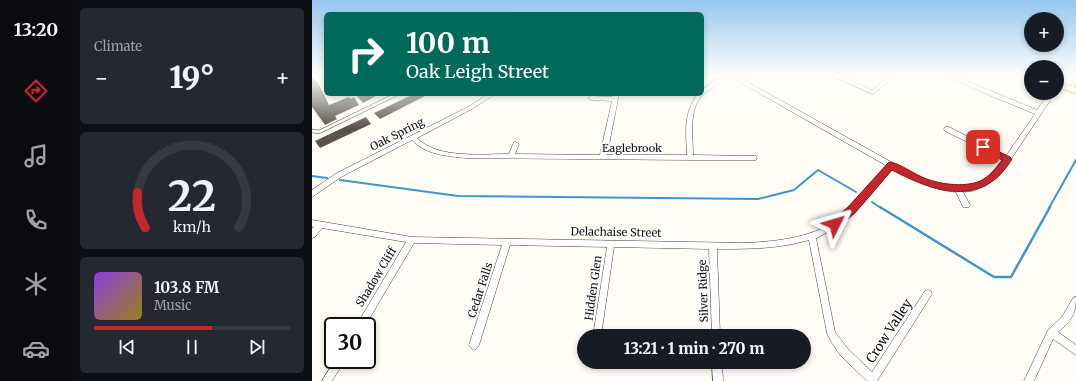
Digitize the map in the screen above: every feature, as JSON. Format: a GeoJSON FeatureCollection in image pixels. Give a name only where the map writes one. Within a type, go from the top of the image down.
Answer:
{"type":"FeatureCollection","features":[{"type":"Feature","properties":{"kind":"street"},"geometry":{"type":"LineString","coordinates":[[763,93],[913,177],[933,185],[958,188],[975,187],[990,180],[1007,159],[1047,100]]}},
{"type":"Feature","properties":{"kind":"street"},"geometry":{"type":"LineString","coordinates":[[988,93],[1039,113]]}},
{"type":"Feature","properties":{"kind":"street","name":"Oak Spring"},"geometry":{"type":"LineString","coordinates":[[312,194],[340,175],[470,108],[489,96]]}},
{"type":"Feature","properties":{"kind":"street"},"geometry":{"type":"LineString","coordinates":[[591,98],[616,96],[604,158]]}},
{"type":"Feature","properties":{"kind":"street"},"geometry":{"type":"LineString","coordinates":[[690,158],[691,110],[694,102],[699,96]]}},
{"type":"Feature","properties":{"kind":"street"},"geometry":{"type":"LineString","coordinates":[[947,129],[1007,159]]}},
{"type":"Feature","properties":{"kind":"street","name":"Eaglebrook"},"geometry":{"type":"LineString","coordinates":[[413,137],[420,144],[432,150],[466,156],[754,158]]}},
{"type":"Feature","properties":{"kind":"street"},"geometry":{"type":"LineString","coordinates":[[511,156],[516,144]]}},
{"type":"Feature","properties":{"kind":"street","name":"Delachaise Street"},"geometry":{"type":"LineString","coordinates":[[312,223],[412,240],[713,245],[778,244],[812,236],[844,218],[891,165]]}},
{"type":"Feature","properties":{"kind":"street"},"geometry":{"type":"LineString","coordinates":[[958,188],[966,205]]}},
{"type":"Feature","properties":{"kind":"street"},"geometry":{"type":"LineString","coordinates":[[312,235],[320,224]]}},
{"type":"Feature","properties":{"kind":"street"},"geometry":{"type":"LineString","coordinates":[[812,236],[831,333],[838,345],[852,362],[872,380]]}},
{"type":"Feature","properties":{"kind":"street","name":"Shadow Cliff"},"geometry":{"type":"LineString","coordinates":[[365,317],[412,240]]}},
{"type":"Feature","properties":{"kind":"street","name":"Cedar Falls"},"geometry":{"type":"LineString","coordinates":[[474,345],[507,242]]}},
{"type":"Feature","properties":{"kind":"street","name":"Hidden Glen"},"geometry":{"type":"LineString","coordinates":[[598,329],[611,243]]}},
{"type":"Feature","properties":{"kind":"street","name":"Silver Ridge"},"geometry":{"type":"LineString","coordinates":[[713,245],[716,329]]}},
{"type":"Feature","properties":{"kind":"street","name":"Crow Valley"},"geometry":{"type":"LineString","coordinates":[[872,380],[928,294]]}},
{"type":"Feature","properties":{"kind":"street"},"geometry":{"type":"LineString","coordinates":[[1029,381],[1051,333],[1065,320],[1076,300]]}},
{"type":"Feature","properties":{"kind":"street"},"geometry":{"type":"LineString","coordinates":[[1051,333],[1076,350]]}},
{"type":"Feature","properties":{"kind":"street"},"geometry":{"type":"LineString","coordinates":[[327,381],[334,369]]}},
{"type":"Feature","properties":{"kind":"street"},"geometry":{"type":"LineString","coordinates":[[717,369],[718,381]]}},
{"type":"Feature","properties":{"kind":"lane"},"geometry":{"type":"LineString","coordinates":[[312,131],[319,132],[393,96]]}},
{"type":"Feature","properties":{"kind":"building"},"geometry":{"type":"Polygon","coordinates":[[[312,93],[323,93],[329,105],[349,97],[350,99],[354,97],[359,105],[335,116],[337,119],[325,125],[312,107],[312,93]]]}},
{"type":"Feature","properties":{"kind":"building"},"geometry":{"type":"Polygon","coordinates":[[[357,96],[376,96],[363,103],[357,96]]]}},
{"type":"Feature","properties":{"kind":"building"},"geometry":{"type":"Polygon","coordinates":[[[410,96],[425,96],[380,119],[374,113],[410,96]]]}},
{"type":"Feature","properties":{"kind":"building"},"geometry":{"type":"Polygon","coordinates":[[[366,117],[371,124],[320,148],[315,141],[366,117]]]}},
{"type":"Feature","properties":{"kind":"waterway"},"geometry":{"type":"LineString","coordinates":[[1049,208],[1076,160]]}},
{"type":"Feature","properties":{"kind":"waterway"},"geometry":{"type":"LineString","coordinates":[[340,180],[458,196],[758,199],[794,190],[818,170],[856,192]]}},
{"type":"Feature","properties":{"kind":"waterway"},"geometry":{"type":"LineString","coordinates":[[312,176],[327,178]]}},
{"type":"Feature","properties":{"kind":"waterway"},"geometry":{"type":"LineString","coordinates":[[872,202],[881,208]]}},
{"type":"Feature","properties":{"kind":"waterway"},"geometry":{"type":"LineString","coordinates":[[880,207],[994,277],[1011,277],[1050,207]]}},
{"type":"Feature","properties":{"kind":"route"},"geometry":{"type":"LineString","coordinates":[[835,224],[852,210],[891,165],[920,180],[946,188],[975,187],[990,180],[1007,159],[983,147]]}}]}
